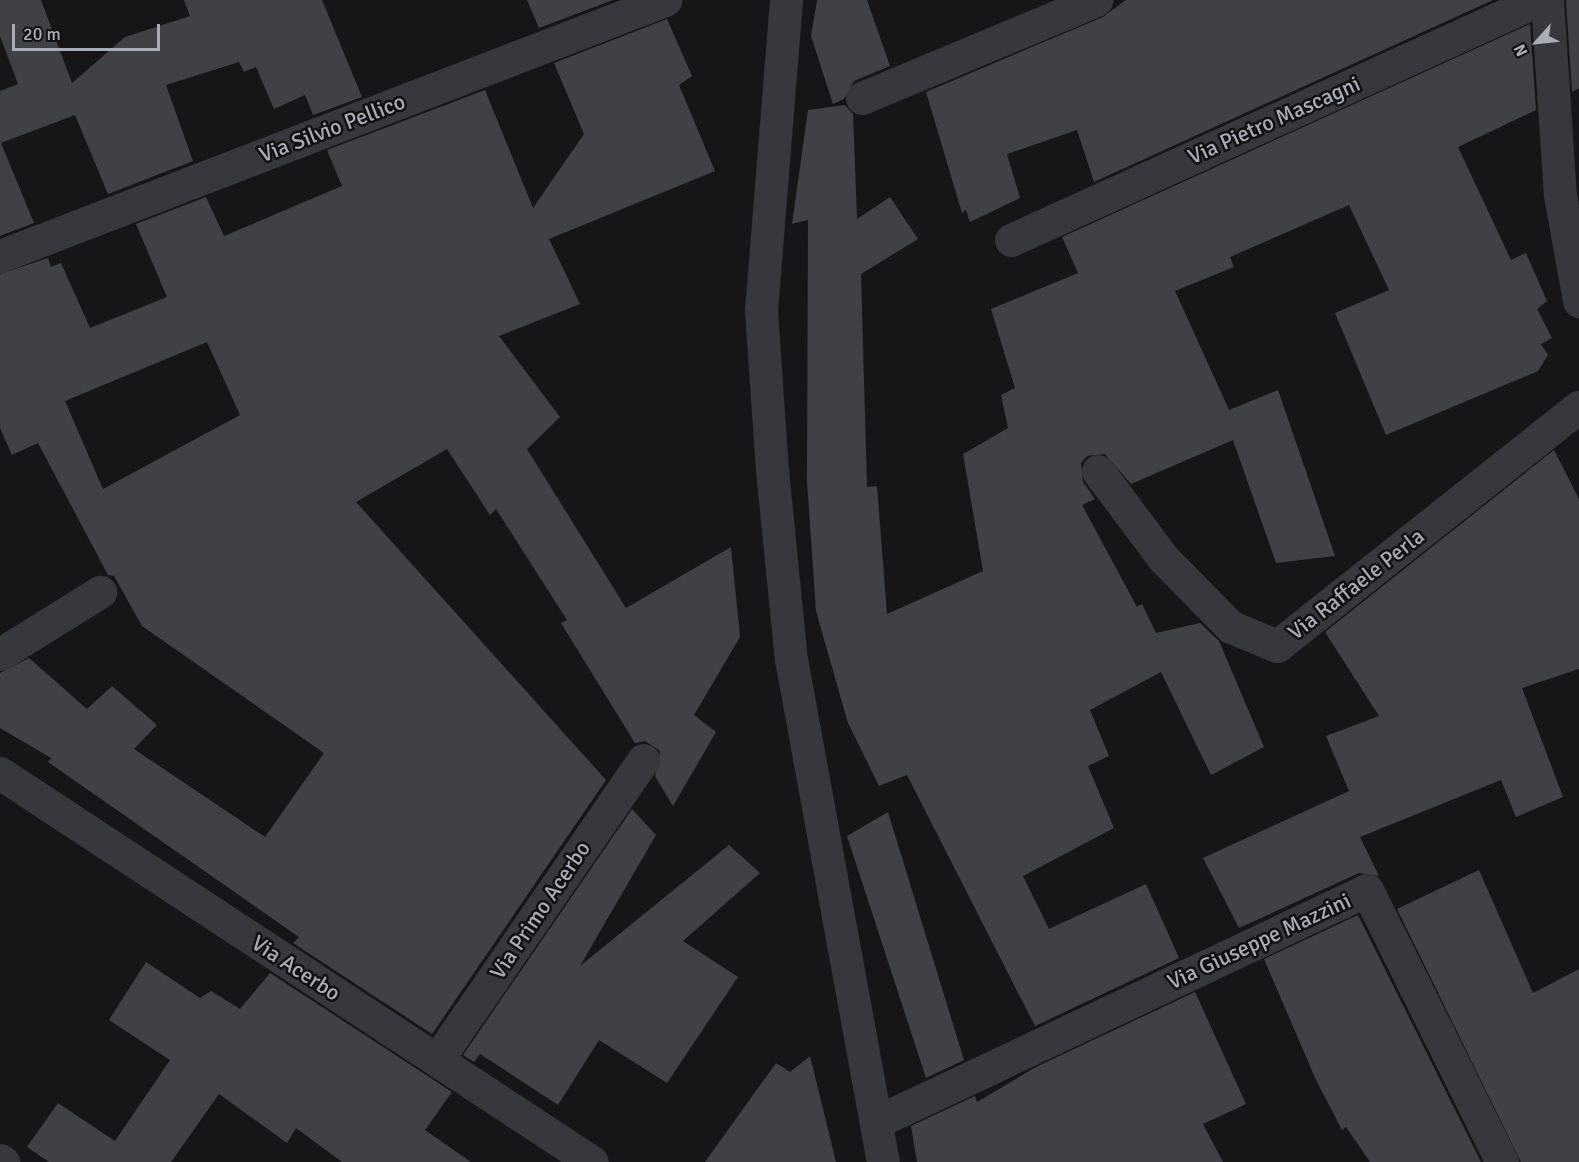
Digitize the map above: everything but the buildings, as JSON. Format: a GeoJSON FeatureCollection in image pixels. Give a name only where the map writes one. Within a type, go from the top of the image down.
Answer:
{"type":"FeatureCollection","features":[{"type":"Feature","properties":{"kind":"street","name":"Via Silvio Pellico"},"geometry":{"type":"LineString","coordinates":[[0,256],[664,0]]}},
{"type":"Feature","properties":{"kind":"street"},"geometry":{"type":"LineString","coordinates":[[786,0],[761,310],[772,470],[791,659],[883,1162]]}},
{"type":"Feature","properties":{"kind":"street"},"geometry":{"type":"LineString","coordinates":[[862,98],[1096,0]]}},
{"type":"Feature","properties":{"kind":"street","name":"Via Pietro Mascagni"},"geometry":{"type":"LineString","coordinates":[[1011,240],[1538,0]]}},
{"type":"Feature","properties":{"kind":"street"},"geometry":{"type":"LineString","coordinates":[[1547,0],[1560,195],[1579,301]]}},
{"type":"Feature","properties":{"kind":"street","name":"Via Raffaele Perla"},"geometry":{"type":"LineString","coordinates":[[1098,471],[1163,558],[1231,627],[1277,646],[1579,407]]}},
{"type":"Feature","properties":{"kind":"street"},"geometry":{"type":"LineString","coordinates":[[0,654],[100,592]]}},
{"type":"Feature","properties":{"kind":"street","name":"Via Primo Acerbo"},"geometry":{"type":"LineString","coordinates":[[437,1060],[643,760]]}},
{"type":"Feature","properties":{"kind":"street","name":"Via Acerbo"},"geometry":{"type":"LineString","coordinates":[[0,773],[592,1162]]}},
{"type":"Feature","properties":{"kind":"street","name":"Via Giuseppe Mazzini"},"geometry":{"type":"LineString","coordinates":[[876,1122],[1367,890],[1502,1162]]}}]}
